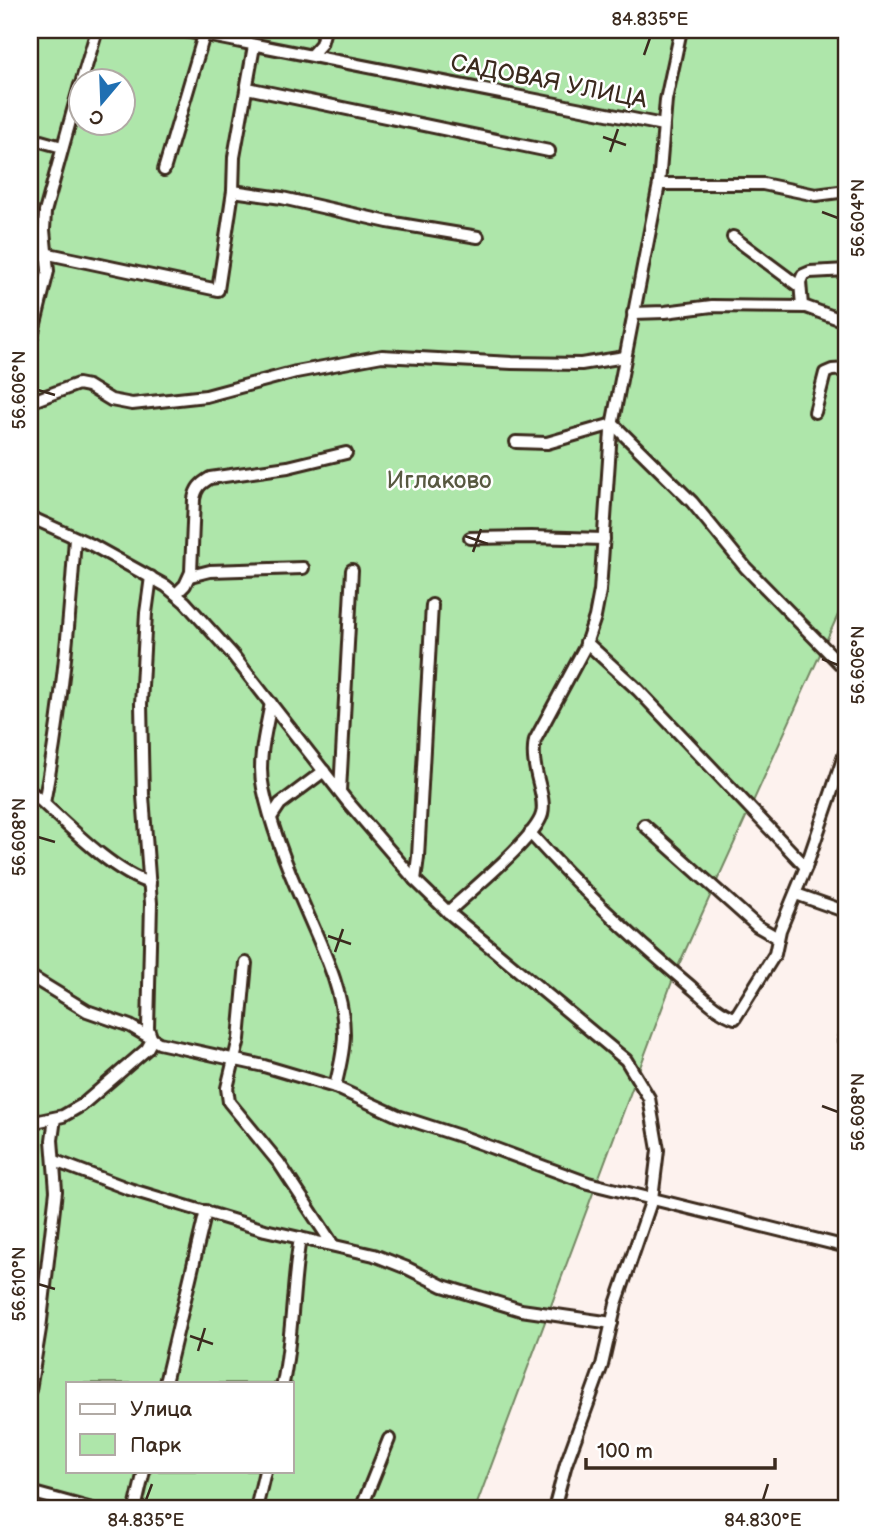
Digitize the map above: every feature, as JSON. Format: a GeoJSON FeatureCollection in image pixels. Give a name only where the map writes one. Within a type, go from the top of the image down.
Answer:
{"type":"FeatureCollection","features":[{"type":"Feature","properties":{"kind":"street"},"geometry":{"type":"LineString","coordinates":[[86,66],[97,30]]}},
{"type":"Feature","properties":{"kind":"street","name":"САДОВАЯ УЛИЦА"},"geometry":{"type":"LineString","coordinates":[[180,30],[663,125]]}},
{"type":"Feature","properties":{"kind":"street"},"geometry":{"type":"LineString","coordinates":[[312,54],[321,44],[325,30]]}},
{"type":"Feature","properties":{"kind":"street"},"geometry":{"type":"LineString","coordinates":[[448,912],[530,833],[542,814],[543,801],[532,753],[535,740],[586,642],[595,617],[600,591],[613,424],[659,184],[668,90],[681,30]]}},
{"type":"Feature","properties":{"kind":"street"},"geometry":{"type":"LineString","coordinates":[[164,170],[204,35]]}},
{"type":"Feature","properties":{"kind":"street"},"geometry":{"type":"LineString","coordinates":[[30,250],[218,290],[233,191],[234,156],[254,46]]}},
{"type":"Feature","properties":{"kind":"street"},"geometry":{"type":"LineString","coordinates":[[247,88],[549,151]]}},
{"type":"Feature","properties":{"kind":"street"},"geometry":{"type":"LineString","coordinates":[[30,344],[45,286],[48,254],[44,230],[45,212],[66,134]]}},
{"type":"Feature","properties":{"kind":"street"},"geometry":{"type":"LineString","coordinates":[[30,138],[62,147]]}},
{"type":"Feature","properties":{"kind":"street"},"geometry":{"type":"LineString","coordinates":[[659,184],[763,184],[816,195],[847,191]]}},
{"type":"Feature","properties":{"kind":"street"},"geometry":{"type":"LineString","coordinates":[[233,191],[282,198],[378,220],[478,237]]}},
{"type":"Feature","properties":{"kind":"street"},"geometry":{"type":"LineString","coordinates":[[733,237],[800,287]]}},
{"type":"Feature","properties":{"kind":"street"},"geometry":{"type":"LineString","coordinates":[[802,306],[800,287],[803,275],[810,272],[847,270]]}},
{"type":"Feature","properties":{"kind":"street"},"geometry":{"type":"LineString","coordinates":[[633,313],[712,306],[802,306],[847,322]]}},
{"type":"Feature","properties":{"kind":"street"},"geometry":{"type":"LineString","coordinates":[[30,402],[78,384],[88,386],[121,403],[206,396],[296,372],[382,356],[582,364],[625,356]]}},
{"type":"Feature","properties":{"kind":"street"},"geometry":{"type":"LineString","coordinates":[[815,412],[825,373],[847,369]]}},
{"type":"Feature","properties":{"kind":"street"},"geometry":{"type":"LineString","coordinates":[[516,442],[547,443],[613,424]]}},
{"type":"Feature","properties":{"kind":"street"},"geometry":{"type":"LineString","coordinates":[[613,424],[692,502],[746,568],[847,671]]}},
{"type":"Feature","properties":{"kind":"street"},"geometry":{"type":"LineString","coordinates":[[176,594],[185,586],[190,576],[194,499],[201,483],[210,478],[288,467],[346,453]]}},
{"type":"Feature","properties":{"kind":"street"},"geometry":{"type":"LineString","coordinates":[[30,517],[151,578],[176,594],[232,654],[340,792],[415,880],[448,912],[626,1060],[649,1098],[658,1150],[652,1199],[616,1304],[602,1366],[566,1464],[554,1509]]}},
{"type":"Feature","properties":{"kind":"street"},"geometry":{"type":"LineString","coordinates":[[44,803],[68,643],[75,538]]}},
{"type":"Feature","properties":{"kind":"street"},"geometry":{"type":"LineString","coordinates":[[470,538],[604,538]]}},
{"type":"Feature","properties":{"kind":"street"},"geometry":{"type":"LineString","coordinates":[[190,576],[210,571],[303,568]]}},
{"type":"Feature","properties":{"kind":"street"},"geometry":{"type":"LineString","coordinates":[[340,792],[352,570]]}},
{"type":"Feature","properties":{"kind":"street"},"geometry":{"type":"LineString","coordinates":[[30,1123],[55,1118],[82,1105],[147,1049],[152,1040],[148,1028],[150,883],[143,796],[141,704],[146,613],[151,578]]}},
{"type":"Feature","properties":{"kind":"street"},"geometry":{"type":"LineString","coordinates":[[415,880],[432,605]]}},
{"type":"Feature","properties":{"kind":"street"},"geometry":{"type":"LineString","coordinates":[[586,642],[638,690],[806,867]]}},
{"type":"Feature","properties":{"kind":"street"},"geometry":{"type":"LineString","coordinates":[[271,703],[261,769],[262,788],[337,989],[344,1037],[335,1087]]}},
{"type":"Feature","properties":{"kind":"street"},"geometry":{"type":"LineString","coordinates":[[530,833],[617,924],[728,1016],[736,1018],[775,954],[778,938],[806,867],[847,747]]}},
{"type":"Feature","properties":{"kind":"street"},"geometry":{"type":"LineString","coordinates":[[272,816],[280,804],[324,771]]}},
{"type":"Feature","properties":{"kind":"street"},"geometry":{"type":"LineString","coordinates":[[30,791],[99,853],[134,877],[150,883]]}},
{"type":"Feature","properties":{"kind":"street"},"geometry":{"type":"LineString","coordinates":[[644,825],[757,926],[778,938]]}},
{"type":"Feature","properties":{"kind":"street"},"geometry":{"type":"LineString","coordinates":[[796,894],[847,912]]}},
{"type":"Feature","properties":{"kind":"street"},"geometry":{"type":"LineString","coordinates":[[246,963],[241,1028],[227,1088],[229,1102],[279,1163],[333,1245]]}},
{"type":"Feature","properties":{"kind":"street"},"geometry":{"type":"LineString","coordinates":[[30,976],[87,1010],[130,1026],[152,1040],[178,1049],[234,1060],[335,1087],[398,1116],[588,1183],[847,1247]]}},
{"type":"Feature","properties":{"kind":"street"},"geometry":{"type":"LineString","coordinates":[[30,1390],[55,1203],[52,1140],[55,1118]]}},
{"type":"Feature","properties":{"kind":"street"},"geometry":{"type":"LineString","coordinates":[[55,1161],[129,1189],[300,1238],[392,1261],[443,1286],[521,1310],[612,1322]]}},
{"type":"Feature","properties":{"kind":"street"},"geometry":{"type":"LineString","coordinates":[[165,1382],[206,1211]]}},
{"type":"Feature","properties":{"kind":"street"},"geometry":{"type":"LineString","coordinates":[[283,1382],[291,1338],[293,1280],[300,1238]]}},
{"type":"Feature","properties":{"kind":"street"},"geometry":{"type":"LineString","coordinates":[[361,1509],[389,1439]]}},
{"type":"Feature","properties":{"kind":"street"},"geometry":{"type":"LineString","coordinates":[[135,1509],[144,1472]]}},
{"type":"Feature","properties":{"kind":"street"},"geometry":{"type":"LineString","coordinates":[[256,1509],[265,1472]]}},
{"type":"Feature","properties":{"kind":"street"},"geometry":{"type":"LineString","coordinates":[[30,1492],[92,1509]]}},
{"type":"Feature","properties":{"kind":"green space","name":"Иглаково"},"geometry":{"type":"Polygon","coordinates":[[[30,30],[847,30],[847,595],[676,971],[475,1509],[30,1509],[30,30]]]}}]}
